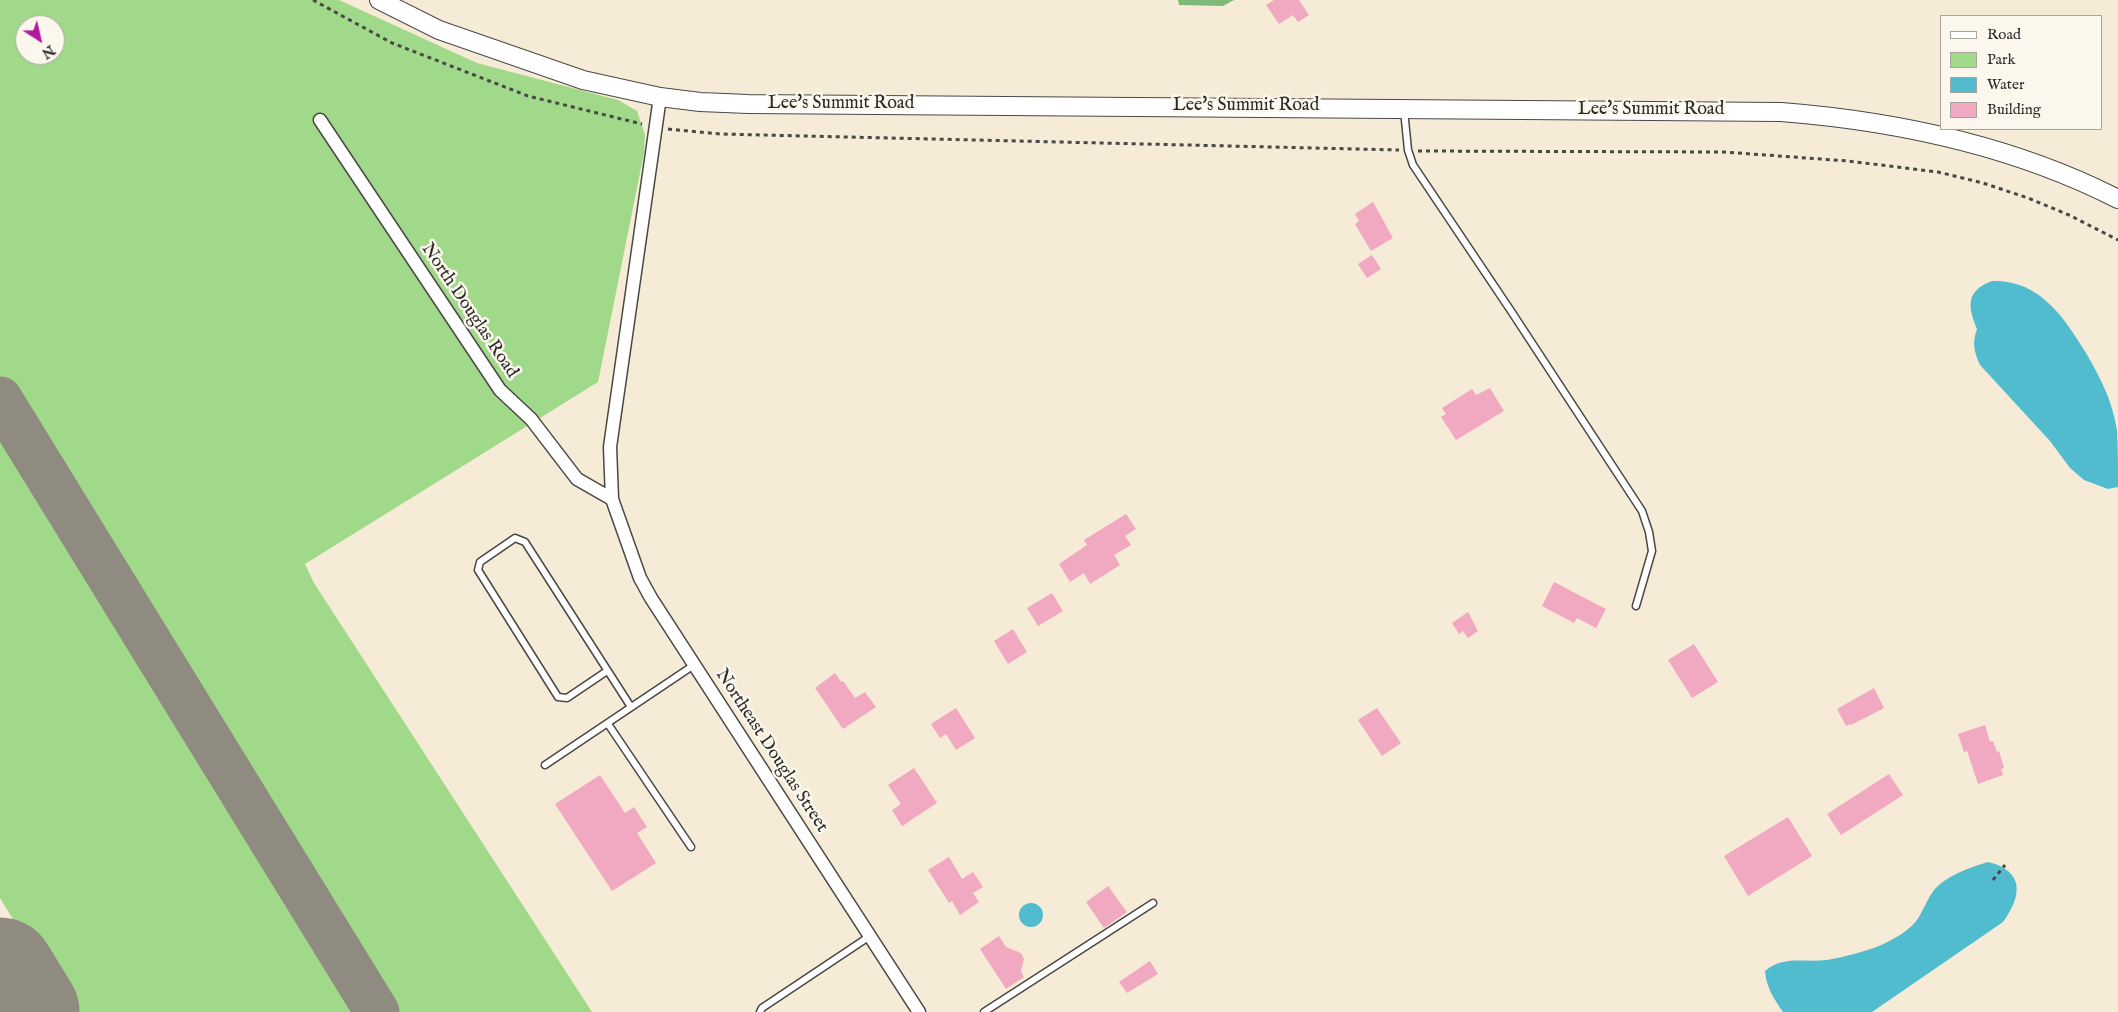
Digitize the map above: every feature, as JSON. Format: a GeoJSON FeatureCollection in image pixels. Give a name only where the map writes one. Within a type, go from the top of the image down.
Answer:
{"type":"FeatureCollection","features":[{"type":"Feature","properties":{"kind":"main road","name":"Lee's Summit Road"},"geometry":{"type":"LineString","coordinates":[[379,0],[439,30],[512,57],[583,80],[660,97],[700,102],[748,104],[1735,110],[1781,112],[1837,116],[1893,125],[1984,147],[2064,174],[2118,198]]}},
{"type":"Feature","properties":{"kind":"street","name":"Northeast Douglas Street"},"geometry":{"type":"LineString","coordinates":[[660,97],[610,447],[612,499],[640,578],[694,665],[919,1012]]}},
{"type":"Feature","properties":{"kind":"street","name":"North Douglas Road"},"geometry":{"type":"LineString","coordinates":[[320,120],[500,390],[531,419],[577,479],[612,499]]}},
{"type":"Feature","properties":{"kind":"lane"},"geometry":{"type":"LineString","coordinates":[[1404,108],[1408,150],[1413,165],[1642,511],[1649,532],[1652,552],[1636,606]]}},
{"type":"Feature","properties":{"kind":"lane"},"geometry":{"type":"LineString","coordinates":[[607,671],[566,698],[558,697],[478,570],[480,562],[515,538],[525,542],[631,707]]}},
{"type":"Feature","properties":{"kind":"lane"},"geometry":{"type":"LineString","coordinates":[[545,765],[694,665]]}},
{"type":"Feature","properties":{"kind":"lane"},"geometry":{"type":"LineString","coordinates":[[608,724],[691,847]]}},
{"type":"Feature","properties":{"kind":"lane"},"geometry":{"type":"LineString","coordinates":[[984,1012],[1153,903]]}},
{"type":"Feature","properties":{"kind":"lane"},"geometry":{"type":"LineString","coordinates":[[760,1012],[762,1008],[870,936]]}},
{"type":"Feature","properties":{"kind":"path"},"geometry":{"type":"LineString","coordinates":[[313,0],[392,43],[528,96],[657,128],[720,134],[1408,150],[1724,152],[1848,161],[1938,172],[1983,183],[2028,198],[2069,215],[2118,240]]}},
{"type":"Feature","properties":{"kind":"path"},"geometry":{"type":"LineString","coordinates":[[1993,880],[2005,865]]}},
{"type":"Feature","properties":{"kind":"green space"},"geometry":{"type":"Polygon","coordinates":[[[0,0],[339,0],[477,63],[618,100],[637,111],[645,135],[644,153],[598,382],[305,564],[314,583],[592,1012],[391,1012],[0,378],[0,0]]]}},
{"type":"Feature","properties":{"kind":"green space"},"geometry":{"type":"Polygon","coordinates":[[[1178,0],[1234,0],[1223,6],[1179,5],[1178,0]]]}},
{"type":"Feature","properties":{"kind":"green space"},"geometry":{"type":"Polygon","coordinates":[[[0,428],[358,1012],[70,1012],[0,898],[0,428]]]}},
{"type":"Feature","properties":{"kind":"water"},"geometry":{"type":"Polygon","coordinates":[[[1992,281],[2009,282],[2037,293],[2069,326],[2086,353],[2105,390],[2115,419],[2117,430],[2118,487],[2108,489],[2084,480],[2070,468],[2050,441],[1980,365],[1974,347],[1977,329],[1972,314],[1971,300],[1977,290],[1992,281]]]}},
{"type":"Feature","properties":{"kind":"water"},"geometry":{"type":"Polygon","coordinates":[[[1988,862],[2000,866],[2009,872],[2014,878],[2016,886],[2014,903],[2003,922],[1872,1012],[1783,1012],[1769,988],[1765,971],[1772,966],[1787,961],[1827,960],[1847,956],[1884,944],[1916,922],[1934,890],[1945,880],[1988,862]]]}},
{"type":"Feature","properties":{"kind":"water"},"geometry":{"type":"Polygon","coordinates":[[[1026,903],[1036,903],[1043,910],[1043,920],[1036,927],[1026,927],[1019,920],[1019,910],[1026,903]]]}},
{"type":"Feature","properties":{"kind":"building"},"geometry":{"type":"Polygon","coordinates":[[[1274,0],[1299,0],[1309,15],[1298,22],[1293,15],[1279,24],[1266,5],[1274,0]]]}},
{"type":"Feature","properties":{"kind":"building"},"geometry":{"type":"Polygon","coordinates":[[[1373,202],[1393,238],[1371,251],[1355,224],[1359,221],[1355,214],[1373,202]]]}},
{"type":"Feature","properties":{"kind":"building"},"geometry":{"type":"Polygon","coordinates":[[[1372,255],[1381,269],[1367,278],[1358,264],[1372,255]]]}},
{"type":"Feature","properties":{"kind":"building"},"geometry":{"type":"Polygon","coordinates":[[[1490,388],[1504,411],[1456,440],[1441,417],[1446,414],[1442,408],[1472,389],[1476,395],[1490,388]]]}},
{"type":"Feature","properties":{"kind":"building"},"geometry":{"type":"Polygon","coordinates":[[[1126,514],[1136,529],[1125,536],[1131,545],[1114,555],[1120,565],[1090,584],[1084,573],[1070,582],[1059,564],[1087,545],[1084,540],[1126,514]]]}},
{"type":"Feature","properties":{"kind":"building"},"geometry":{"type":"Polygon","coordinates":[[[1554,582],[1606,609],[1596,628],[1577,618],[1574,623],[1542,606],[1554,582]]]}},
{"type":"Feature","properties":{"kind":"building"},"geometry":{"type":"Polygon","coordinates":[[[1052,593],[1063,611],[1038,626],[1027,608],[1052,593]]]}},
{"type":"Feature","properties":{"kind":"building"},"geometry":{"type":"Polygon","coordinates":[[[1468,612],[1478,631],[1468,638],[1463,631],[1459,634],[1452,623],[1468,612]]]}},
{"type":"Feature","properties":{"kind":"building"},"geometry":{"type":"Polygon","coordinates":[[[1013,629],[1027,652],[1008,664],[994,641],[1013,629]]]}},
{"type":"Feature","properties":{"kind":"building"},"geometry":{"type":"Polygon","coordinates":[[[1694,644],[1718,682],[1692,698],[1668,660],[1694,644]]]}},
{"type":"Feature","properties":{"kind":"building"},"geometry":{"type":"Polygon","coordinates":[[[835,673],[855,698],[865,692],[876,707],[843,729],[815,688],[835,673]]]}},
{"type":"Feature","properties":{"kind":"building"},"geometry":{"type":"Polygon","coordinates":[[[1874,688],[1884,708],[1846,726],[1837,709],[1874,688]]]}},
{"type":"Feature","properties":{"kind":"building"},"geometry":{"type":"Polygon","coordinates":[[[956,708],[975,738],[956,750],[946,734],[940,738],[931,724],[956,708]]]}},
{"type":"Feature","properties":{"kind":"building"},"geometry":{"type":"Polygon","coordinates":[[[1377,708],[1401,743],[1382,756],[1358,720],[1377,708]]]}},
{"type":"Feature","properties":{"kind":"building"},"geometry":{"type":"Polygon","coordinates":[[[1985,725],[1990,742],[1993,741],[1997,752],[1999,751],[2004,768],[2001,769],[2003,775],[1978,784],[1967,751],[1964,752],[1958,734],[1985,725]]]}},
{"type":"Feature","properties":{"kind":"building"},"geometry":{"type":"Polygon","coordinates":[[[914,768],[937,803],[902,826],[892,810],[901,804],[888,785],[914,768]]]}},
{"type":"Feature","properties":{"kind":"building"},"geometry":{"type":"Polygon","coordinates":[[[1889,774],[1903,795],[1841,835],[1827,814],[1889,774]]]}},
{"type":"Feature","properties":{"kind":"building"},"geometry":{"type":"Polygon","coordinates":[[[600,775],[625,813],[634,807],[647,827],[637,833],[656,863],[612,891],[555,804],[600,775]]]}},
{"type":"Feature","properties":{"kind":"building"},"geometry":{"type":"Polygon","coordinates":[[[1788,817],[1812,856],[1748,896],[1724,856],[1788,817]]]}},
{"type":"Feature","properties":{"kind":"building"},"geometry":{"type":"Polygon","coordinates":[[[949,857],[962,879],[973,872],[983,887],[973,893],[979,902],[960,915],[952,901],[949,903],[928,870],[949,857]]]}},
{"type":"Feature","properties":{"kind":"building"},"geometry":{"type":"Polygon","coordinates":[[[1108,886],[1127,912],[1104,928],[1086,902],[1108,886]]]}},
{"type":"Feature","properties":{"kind":"building"},"geometry":{"type":"Polygon","coordinates":[[[999,936],[1006,947],[1021,953],[1024,959],[1021,971],[1024,977],[1006,989],[980,949],[999,936]]]}},
{"type":"Feature","properties":{"kind":"building"},"geometry":{"type":"Polygon","coordinates":[[[1150,961],[1158,974],[1127,993],[1119,982],[1150,961]]]}},
{"type":"Feature","properties":{"kind":"taxiway"},"geometry":{"type":"LineString","coordinates":[[0,399],[377,1012]]}},
{"type":"Feature","properties":{"kind":"runway"},"geometry":{"type":"LineString","coordinates":[[0,973],[24,1012]]}}]}
